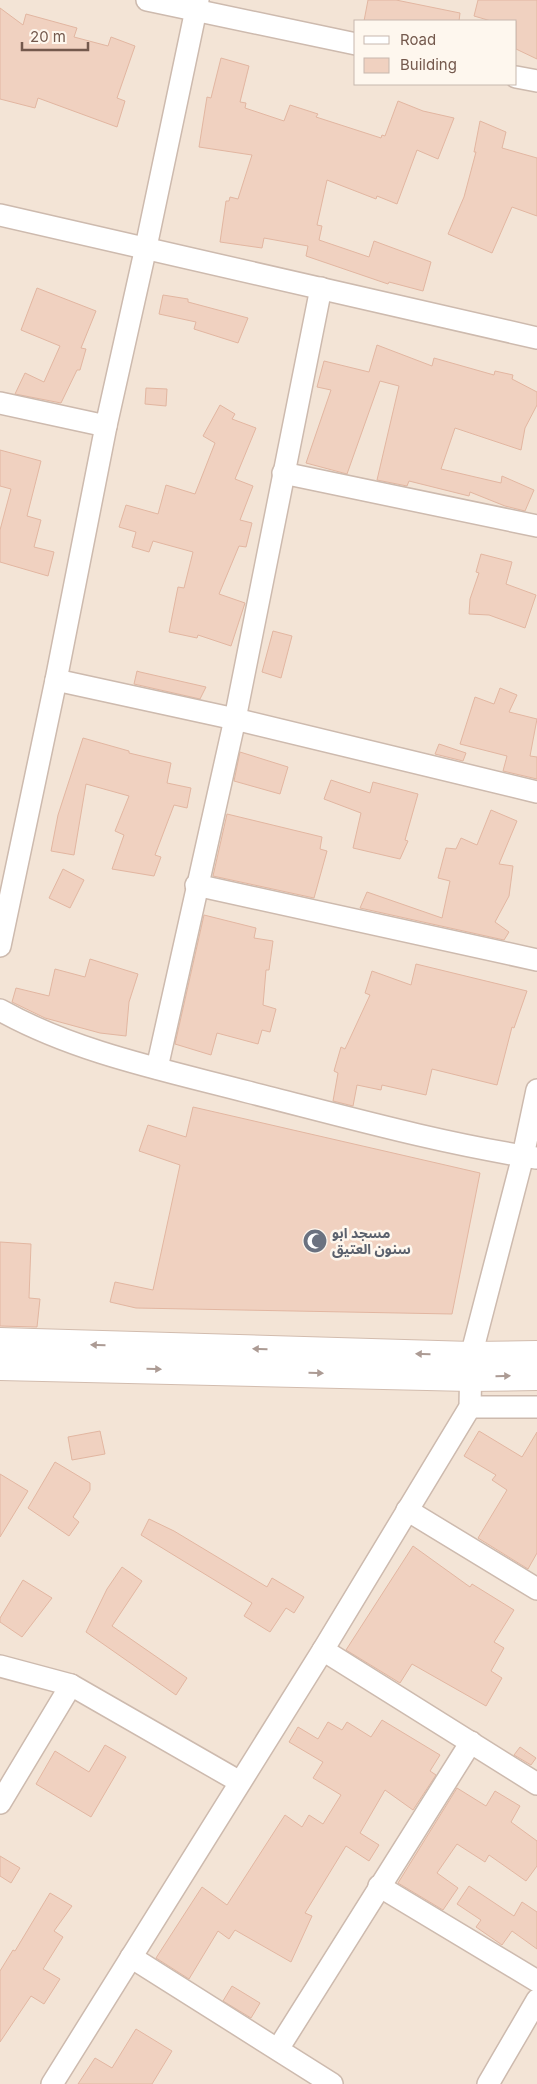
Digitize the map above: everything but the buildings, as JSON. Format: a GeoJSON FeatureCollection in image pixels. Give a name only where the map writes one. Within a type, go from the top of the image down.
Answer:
{"type":"FeatureCollection","features":[{"type":"Feature","properties":{"kind":"street"},"geometry":{"type":"LineString","coordinates":[[147,0],[196,6],[354,44]]}},
{"type":"Feature","properties":{"kind":"street"},"geometry":{"type":"LineString","coordinates":[[0,946],[10,846],[56,680],[106,426],[146,248],[196,6]]}},
{"type":"Feature","properties":{"kind":"street"},"geometry":{"type":"LineString","coordinates":[[517,77],[537,81]]}},
{"type":"Feature","properties":{"kind":"street"},"geometry":{"type":"LineString","coordinates":[[0,215],[537,338]]}},
{"type":"Feature","properties":{"kind":"street"},"geometry":{"type":"LineString","coordinates":[[157,1068],[196,885],[235,720],[321,288]]}},
{"type":"Feature","properties":{"kind":"street"},"geometry":{"type":"LineString","coordinates":[[0,403],[106,426]]}},
{"type":"Feature","properties":{"kind":"street"},"geometry":{"type":"LineString","coordinates":[[283,473],[537,526]]}},
{"type":"Feature","properties":{"kind":"street"},"geometry":{"type":"LineString","coordinates":[[56,680],[235,720],[537,792]]}},
{"type":"Feature","properties":{"kind":"street"},"geometry":{"type":"LineString","coordinates":[[196,885],[537,960]]}},
{"type":"Feature","properties":{"kind":"street"},"geometry":{"type":"LineString","coordinates":[[0,1010],[27,1025],[64,1039],[157,1068],[426,1138],[530,1157]]}},
{"type":"Feature","properties":{"kind":"street"},"geometry":{"type":"LineString","coordinates":[[52,2084],[323,1650],[470,1407],[470,1366],[530,1157],[537,1090]]}},
{"type":"Feature","properties":{"kind":"street"},"geometry":{"type":"LineString","coordinates":[[0,1342],[470,1366],[537,1376]]}},
{"type":"Feature","properties":{"kind":"street"},"geometry":{"type":"LineString","coordinates":[[0,1366],[470,1366],[537,1355]]}},
{"type":"Feature","properties":{"kind":"street"},"geometry":{"type":"LineString","coordinates":[[470,1407],[537,1407]]}},
{"type":"Feature","properties":{"kind":"street"},"geometry":{"type":"LineString","coordinates":[[407,1510],[537,1589]]}},
{"type":"Feature","properties":{"kind":"street"},"geometry":{"type":"LineString","coordinates":[[323,1650],[537,1784]]}},
{"type":"Feature","properties":{"kind":"street"},"geometry":{"type":"LineString","coordinates":[[0,1666],[71,1685],[240,1782]]}},
{"type":"Feature","properties":{"kind":"street"},"geometry":{"type":"LineString","coordinates":[[0,1804],[71,1685]]}},
{"type":"Feature","properties":{"kind":"street"},"geometry":{"type":"LineString","coordinates":[[278,2049],[471,1742]]}},
{"type":"Feature","properties":{"kind":"street"},"geometry":{"type":"LineString","coordinates":[[379,1886],[537,1981]]}},
{"type":"Feature","properties":{"kind":"street"},"geometry":{"type":"LineString","coordinates":[[130,1957],[332,2084]]}},
{"type":"Feature","properties":{"kind":"street"},"geometry":{"type":"LineString","coordinates":[[488,2084],[537,2000]]}},
{"type":"Feature","properties":{"kind":"shaded area"},"geometry":{"type":"Polygon","coordinates":[[[0,0],[537,0],[537,2084],[0,2084],[0,0]]]}},
{"type":"Feature","properties":{"kind":"place","name":"مسجد ابو سنون العتيق"},"geometry":{"type":"Point","coordinates":[315,1241]}}]}
